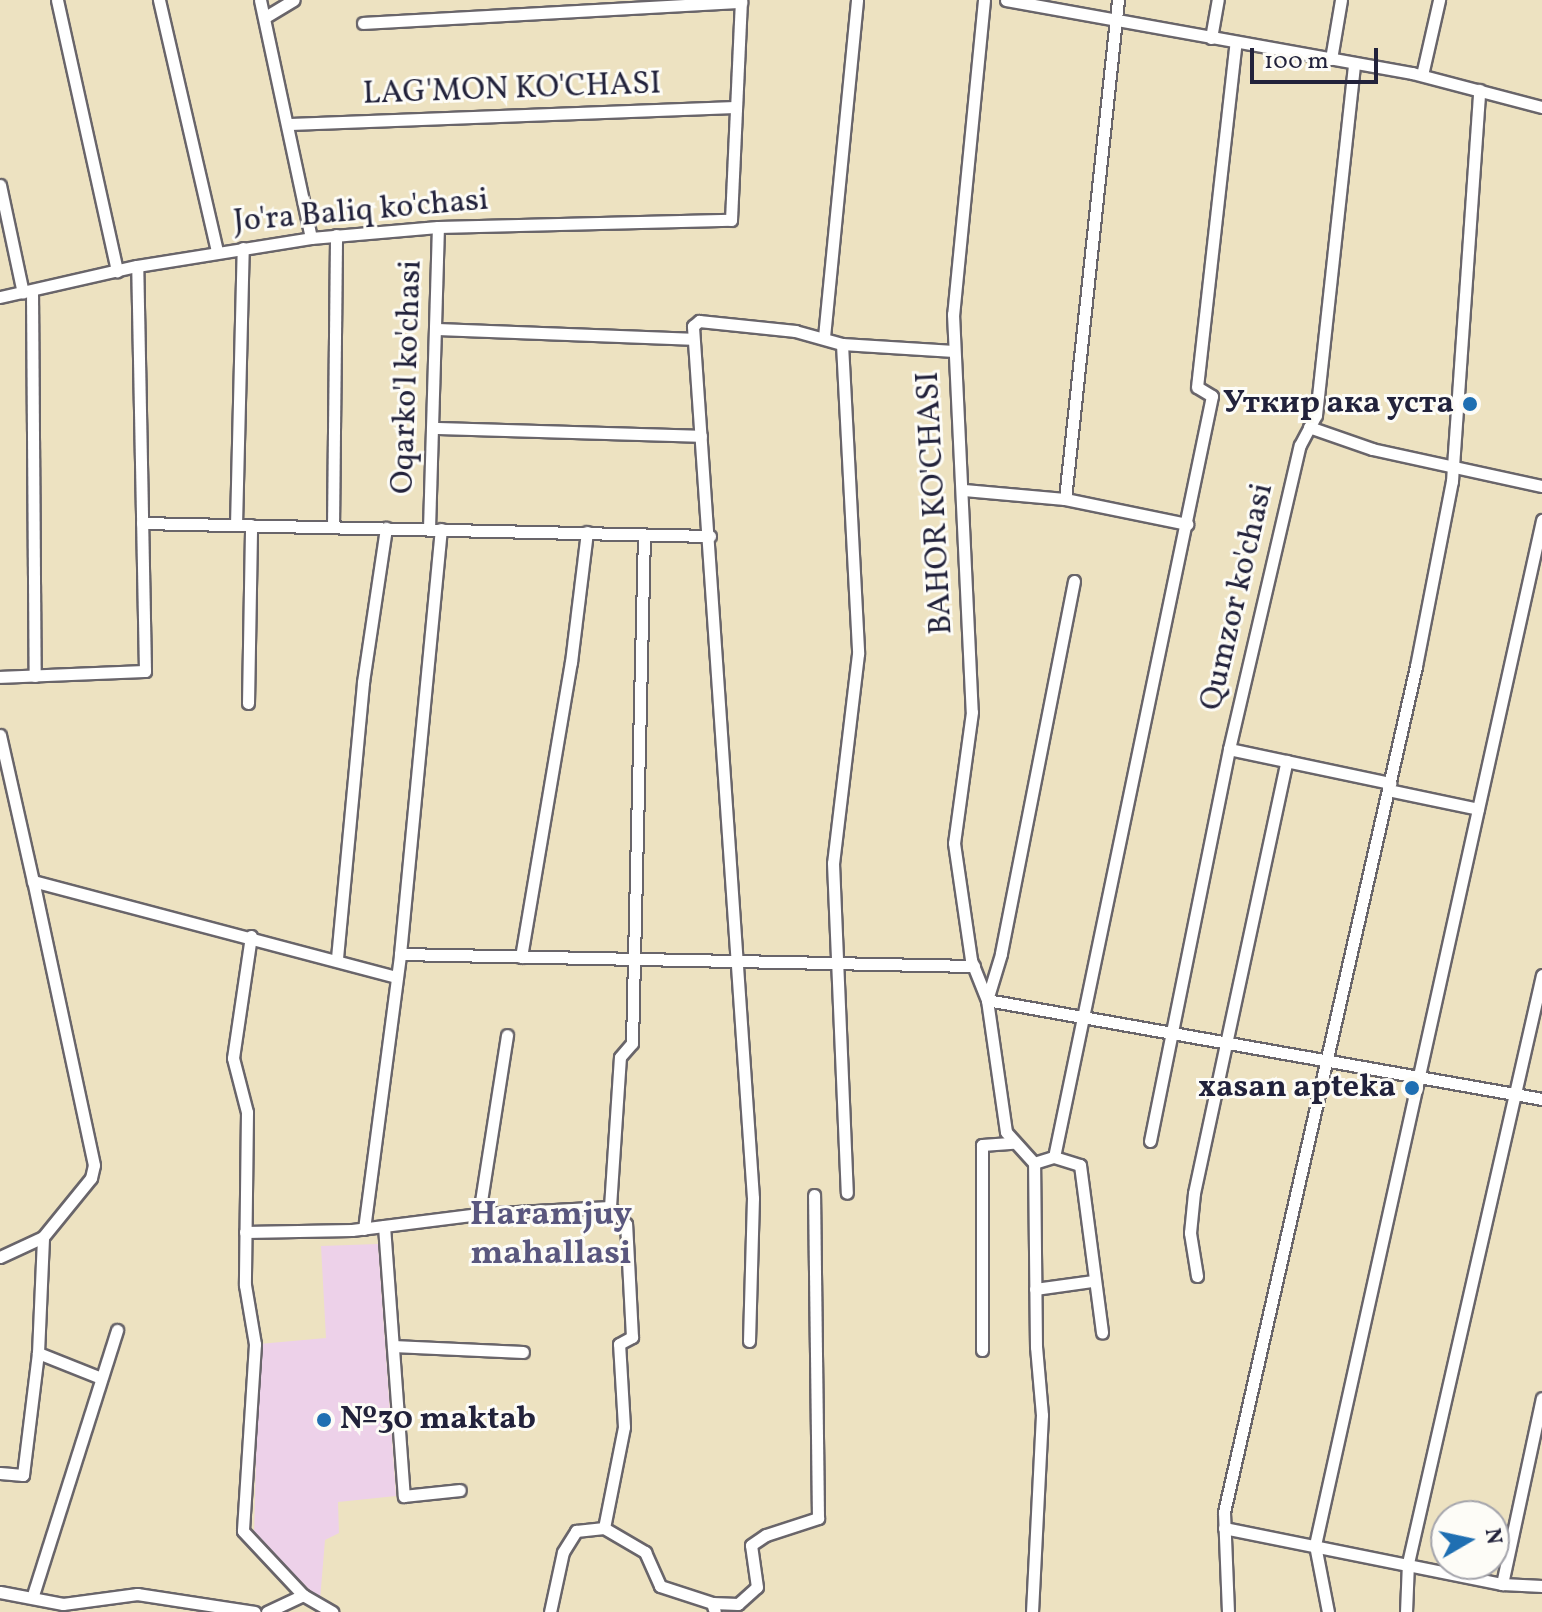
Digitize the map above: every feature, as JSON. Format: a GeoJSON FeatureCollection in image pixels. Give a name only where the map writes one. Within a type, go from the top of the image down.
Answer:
{"type":"FeatureCollection","features":[{"type":"Feature","properties":{"kind":"street"},"geometry":{"type":"LineString","coordinates":[[57,0],[117,271]]}},
{"type":"Feature","properties":{"kind":"street"},"geometry":{"type":"LineString","coordinates":[[159,0],[217,252]]}},
{"type":"Feature","properties":{"kind":"street"},"geometry":{"type":"LineString","coordinates":[[260,0],[267,16],[311,238]]}},
{"type":"Feature","properties":{"kind":"street"},"geometry":{"type":"LineString","coordinates":[[267,16],[294,0]]}},
{"type":"Feature","properties":{"kind":"street"},"geometry":{"type":"LineString","coordinates":[[824,337],[857,0]]}},
{"type":"Feature","properties":{"kind":"street","name":"BAHOR KO'CHASI"},"geometry":{"type":"LineString","coordinates":[[984,0],[963,190],[954,351],[964,490],[972,712],[954,843],[974,966],[987,1000]]}},
{"type":"Feature","properties":{"kind":"street"},"geometry":{"type":"LineString","coordinates":[[1006,0],[1422,75],[1542,107]]}},
{"type":"Feature","properties":{"kind":"street"},"geometry":{"type":"LineString","coordinates":[[1065,499],[1118,0]]}},
{"type":"Feature","properties":{"kind":"street"},"geometry":{"type":"LineString","coordinates":[[1211,38],[1218,0]]}},
{"type":"Feature","properties":{"kind":"street"},"geometry":{"type":"LineString","coordinates":[[1331,59],[1341,0]]}},
{"type":"Feature","properties":{"kind":"street"},"geometry":{"type":"LineString","coordinates":[[1422,75],[1439,0]]}},
{"type":"Feature","properties":{"kind":"street"},"geometry":{"type":"LineString","coordinates":[[363,23],[741,1],[736,107]]}},
{"type":"Feature","properties":{"kind":"street"},"geometry":{"type":"LineString","coordinates":[[1054,1157],[1212,396],[1197,387],[1236,42]]}},
{"type":"Feature","properties":{"kind":"street","name":"Qumzor ko'chasi"},"geometry":{"type":"LineString","coordinates":[[1150,1141],[1229,749],[1300,445],[1316,415],[1354,63]]}},
{"type":"Feature","properties":{"kind":"street"},"geometry":{"type":"LineString","coordinates":[[1228,1612],[1224,1528],[1389,786],[1453,466],[1479,90]]}},
{"type":"Feature","properties":{"kind":"street","name":"Jo'ra Baliq ko'chasi"},"geometry":{"type":"LineString","coordinates":[[0,297],[137,266],[336,235],[438,227],[731,220],[736,107]]}},
{"type":"Feature","properties":{"kind":"street","name":"LAG'MON KO'CHASI"},"geometry":{"type":"LineString","coordinates":[[289,124],[736,107]]}},
{"type":"Feature","properties":{"kind":"street"},"geometry":{"type":"LineString","coordinates":[[0,185],[28,292],[35,676]]}},
{"type":"Feature","properties":{"kind":"street","name":"Oqarko'l ko'chasi"},"geometry":{"type":"LineString","coordinates":[[364,1229],[400,954],[435,529],[438,227]]}},
{"type":"Feature","properties":{"kind":"street"},"geometry":{"type":"LineString","coordinates":[[333,527],[336,235]]}},
{"type":"Feature","properties":{"kind":"street"},"geometry":{"type":"LineString","coordinates":[[236,525],[243,248]]}},
{"type":"Feature","properties":{"kind":"street"},"geometry":{"type":"LineString","coordinates":[[0,677],[145,671],[137,266]]}},
{"type":"Feature","properties":{"kind":"street"},"geometry":{"type":"LineString","coordinates":[[749,1341],[753,1198],[734,961],[710,536],[693,326],[699,321],[824,337],[842,344],[954,351]]}},
{"type":"Feature","properties":{"kind":"street"},"geometry":{"type":"LineString","coordinates":[[436,329],[692,339]]}},
{"type":"Feature","properties":{"kind":"street"},"geometry":{"type":"LineString","coordinates":[[842,344],[858,654],[833,863],[840,963],[847,1193]]}},
{"type":"Feature","properties":{"kind":"street"},"geometry":{"type":"LineString","coordinates":[[1309,427],[1372,449],[1542,486]]}},
{"type":"Feature","properties":{"kind":"street"},"geometry":{"type":"LineString","coordinates":[[435,428],[701,436]]}},
{"type":"Feature","properties":{"kind":"street"},"geometry":{"type":"LineString","coordinates":[[964,490],[1065,499],[1187,524]]}},
{"type":"Feature","properties":{"kind":"street"},"geometry":{"type":"LineString","coordinates":[[1328,1612],[1315,1545],[1542,520]]}},
{"type":"Feature","properties":{"kind":"street"},"geometry":{"type":"LineString","coordinates":[[142,523],[710,536]]}},
{"type":"Feature","properties":{"kind":"street"},"geometry":{"type":"LineString","coordinates":[[248,703],[251,525]]}},
{"type":"Feature","properties":{"kind":"street"},"geometry":{"type":"LineString","coordinates":[[337,958],[363,682],[386,528]]}},
{"type":"Feature","properties":{"kind":"street"},"geometry":{"type":"LineString","coordinates":[[521,957],[571,662],[587,532]]}},
{"type":"Feature","properties":{"kind":"street"},"geometry":{"type":"LineString","coordinates":[[604,1528],[624,1427],[619,1344],[632,1337],[626,1224],[610,1207],[620,1057],[632,1043],[644,535]]}},
{"type":"Feature","properties":{"kind":"street"},"geometry":{"type":"LineString","coordinates":[[1032,1612],[1042,1415],[1035,1289],[1034,1163],[1006,1132],[987,1000],[1004,939],[1074,581]]}},
{"type":"Feature","properties":{"kind":"street"},"geometry":{"type":"LineString","coordinates":[[0,735],[94,1165],[91,1178],[43,1237],[0,1257]]}},
{"type":"Feature","properties":{"kind":"street"},"geometry":{"type":"LineString","coordinates":[[1229,749],[1478,809]]}},
{"type":"Feature","properties":{"kind":"street"},"geometry":{"type":"LineString","coordinates":[[1197,1276],[1190,1233],[1194,1193],[1287,761]]}},
{"type":"Feature","properties":{"kind":"street"},"geometry":{"type":"LineString","coordinates":[[33,881],[337,958],[397,977]]}},
{"type":"Feature","properties":{"kind":"street"},"geometry":{"type":"LineString","coordinates":[[251,936],[233,1058],[247,1112],[245,1285],[255,1344],[243,1531],[303,1595],[333,1612]]}},
{"type":"Feature","properties":{"kind":"street"},"geometry":{"type":"LineString","coordinates":[[400,954],[974,966]]}},
{"type":"Feature","properties":{"kind":"street"},"geometry":{"type":"LineString","coordinates":[[1406,1612],[1408,1563],[1542,975]]}},
{"type":"Feature","properties":{"kind":"street"},"geometry":{"type":"LineString","coordinates":[[987,1000],[1542,1099]]}},
{"type":"Feature","properties":{"kind":"street"},"geometry":{"type":"LineString","coordinates":[[479,1214],[507,1035]]}},
{"type":"Feature","properties":{"kind":"street"},"geometry":{"type":"LineString","coordinates":[[982,1350],[982,1145],[1013,1143]]}},
{"type":"Feature","properties":{"kind":"street"},"geometry":{"type":"LineString","coordinates":[[1034,1163],[1054,1157],[1080,1165],[1102,1333]]}},
{"type":"Feature","properties":{"kind":"street"},"geometry":{"type":"LineString","coordinates":[[550,1612],[563,1552],[576,1531],[604,1528],[645,1552],[660,1586],[714,1608],[738,1604],[757,1587],[751,1545],[766,1535],[818,1518],[814,1195]]}},
{"type":"Feature","properties":{"kind":"street"},"geometry":{"type":"LineString","coordinates":[[245,1232],[364,1229],[479,1214],[610,1207]]}},
{"type":"Feature","properties":{"kind":"street"},"geometry":{"type":"LineString","coordinates":[[384,1226],[404,1496],[460,1490]]}},
{"type":"Feature","properties":{"kind":"street"},"geometry":{"type":"LineString","coordinates":[[0,1473],[23,1475],[38,1353],[43,1237]]}},
{"type":"Feature","properties":{"kind":"street"},"geometry":{"type":"LineString","coordinates":[[1035,1289],[1093,1281]]}},
{"type":"Feature","properties":{"kind":"street"},"geometry":{"type":"LineString","coordinates":[[33,1595],[117,1330]]}},
{"type":"Feature","properties":{"kind":"street"},"geometry":{"type":"LineString","coordinates":[[393,1346],[523,1352]]}},
{"type":"Feature","properties":{"kind":"street"},"geometry":{"type":"LineString","coordinates":[[38,1353],[101,1378]]}},
{"type":"Feature","properties":{"kind":"street"},"geometry":{"type":"LineString","coordinates":[[1502,1584],[1542,1398]]}},
{"type":"Feature","properties":{"kind":"street"},"geometry":{"type":"LineString","coordinates":[[1224,1528],[1502,1584],[1542,1586]]}},
{"type":"Feature","properties":{"kind":"street"},"geometry":{"type":"LineString","coordinates":[[0,1592],[33,1595],[63,1604],[137,1594],[255,1612]]}},
{"type":"Feature","properties":{"kind":"street"},"geometry":{"type":"LineString","coordinates":[[267,1612],[303,1595]]}},
{"type":"Feature","properties":{"kind":"shaded area","name":"№30 maktab"},"geometry":{"type":"Polygon","coordinates":[[[378,1244],[396,1496],[338,1502],[339,1533],[325,1540],[320,1600],[254,1535],[259,1344],[326,1338],[321,1246],[378,1244]]]}},
{"type":"Feature","properties":{"kind":"place","name":"Уткир ака уста"},"geometry":{"type":"Point","coordinates":[1470,404]}},
{"type":"Feature","properties":{"kind":"place","name":"xasan apteka"},"geometry":{"type":"Point","coordinates":[1412,1088]}},
{"type":"Feature","properties":{"kind":"place","name":"№30 maktab"},"geometry":{"type":"Point","coordinates":[324,1420]}},
{"type":"Feature","properties":{"kind":"district","name":"Haramjuy mahallasi"},"geometry":{"type":"Point","coordinates":[551,1234]}}]}
